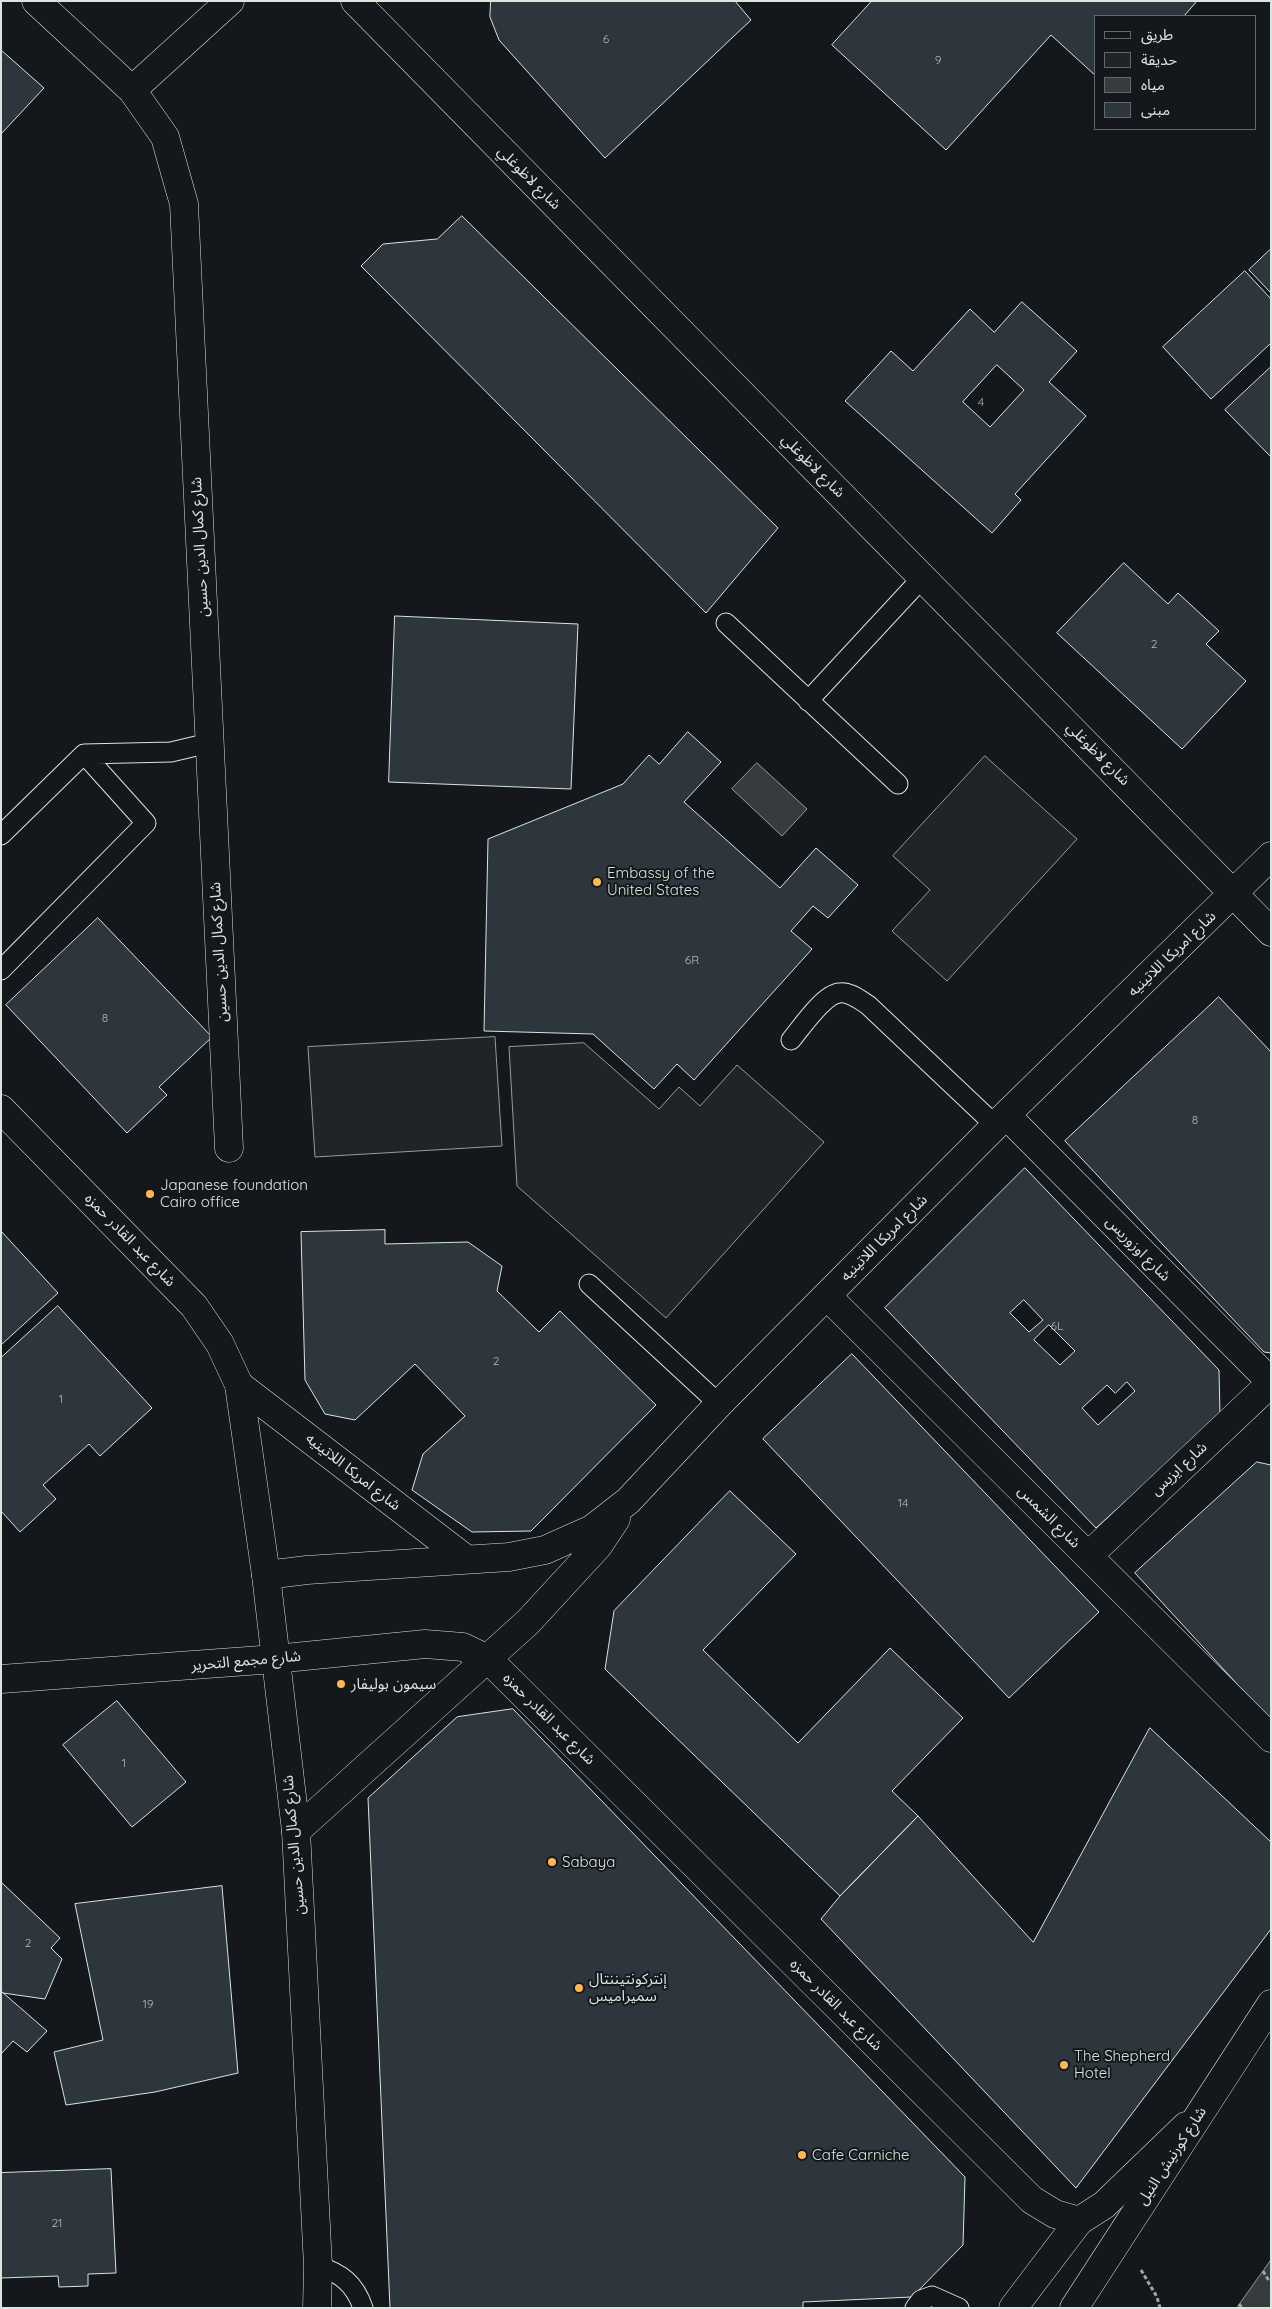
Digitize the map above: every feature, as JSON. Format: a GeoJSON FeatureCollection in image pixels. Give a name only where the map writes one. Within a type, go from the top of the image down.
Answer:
{"type":"FeatureCollection","features":[{"type":"Feature","properties":{"kind":"main road","name":"شارع كمال الدين حسين"},"geometry":{"type":"LineString","coordinates":[[36,1],[132,90],[165,137],[184,204],[230,1148]]}},
{"type":"Feature","properties":{"kind":"main road"},"geometry":{"type":"LineString","coordinates":[[132,90],[230,1]]}},
{"type":"Feature","properties":{"kind":"main road","name":"شارع لاظوغلي"},"geometry":{"type":"LineString","coordinates":[[355,1],[1235,893],[1271,932]]}},
{"type":"Feature","properties":{"kind":"main road","name":"شارع امريكا اللاتينيه"},"geometry":{"type":"LineString","coordinates":[[266,1575],[307,1570],[509,1557],[545,1550],[592,1529],[628,1501],[719,1404],[1001,1120],[1271,856]]}},
{"type":"Feature","properties":{"kind":"main road","name":"شارع عبد القادر حمزه"},"geometry":{"type":"LineString","coordinates":[[1,1109],[194,1306],[220,1344],[239,1385]]}},
{"type":"Feature","properties":{"kind":"main road","name":"شارع اوزوريس"},"geometry":{"type":"LineString","coordinates":[[1001,1120],[1271,1383]]}},
{"type":"Feature","properties":{"kind":"main road","name":"شارع الشمس"},"geometry":{"type":"LineString","coordinates":[[827,1296],[1271,1738]]}},
{"type":"Feature","properties":{"kind":"main road","name":"شارع ايزيس"},"geometry":{"type":"LineString","coordinates":[[1088,1556],[1271,1383]]}},
{"type":"Feature","properties":{"kind":"main road","name":"شارع كمال الدين حسين"},"geometry":{"type":"LineString","coordinates":[[239,1385],[266,1575],[296,1831],[318,2266],[317,2308]]}},
{"type":"Feature","properties":{"kind":"main road","name":"شارع امريكا اللاتينيه"},"geometry":{"type":"LineString","coordinates":[[239,1385],[466,1559]]}},
{"type":"Feature","properties":{"kind":"main road"},"geometry":{"type":"LineString","coordinates":[[296,1831],[488,1659],[566,1582],[598,1546],[628,1501]]}},
{"type":"Feature","properties":{"kind":"main road","name":"شارع مجمع التحرير"},"geometry":{"type":"LineString","coordinates":[[1,1679],[275,1659],[426,1644],[463,1647],[488,1659]]}},
{"type":"Feature","properties":{"kind":"main road","name":"شارع عبد القادر حمزه"},"geometry":{"type":"LineString","coordinates":[[488,1659],[1032,2200],[1055,2214],[1079,2220]]}},
{"type":"Feature","properties":{"kind":"main road","name":"شارع كورنيش النيل"},"geometry":{"type":"LineString","coordinates":[[1074,2308],[1271,2004]]}},
{"type":"Feature","properties":{"kind":"main road"},"geometry":{"type":"LineString","coordinates":[[1013,2308],[1079,2220],[1104,2205],[1200,2113]]}},
{"type":"Feature","properties":{"kind":"lane"},"geometry":{"type":"LineString","coordinates":[[808,701],[923,577]]}},
{"type":"Feature","properties":{"kind":"lane"},"geometry":{"type":"LineString","coordinates":[[726,622],[898,784]]}},
{"type":"Feature","properties":{"kind":"lane"},"geometry":{"type":"LineString","coordinates":[[1,835],[84,754],[172,752],[209,744]]}},
{"type":"Feature","properties":{"kind":"lane"},"geometry":{"type":"LineString","coordinates":[[1,970],[146,823],[84,754]]}},
{"type":"Feature","properties":{"kind":"lane"},"geometry":{"type":"LineString","coordinates":[[791,1040],[827,998],[840,993],[852,995],[868,1005],[1001,1120]]}},
{"type":"Feature","properties":{"kind":"lane"},"geometry":{"type":"LineString","coordinates":[[589,1284],[719,1404]]}},
{"type":"Feature","properties":{"kind":"lane"},"geometry":{"type":"LineString","coordinates":[[318,2266],[335,2271],[349,2281],[359,2296],[363,2308]]}},
{"type":"Feature","properties":{"kind":"lane"},"geometry":{"type":"LineString","coordinates":[[916,2308],[921,2300],[932,2296],[959,2308]]}},
{"type":"Feature","properties":{"kind":"path"},"geometry":{"type":"LineString","coordinates":[[1263,2271],[1269,2281]]}},
{"type":"Feature","properties":{"kind":"green space"},"geometry":{"type":"Polygon","coordinates":[[[985,756],[1077,839],[947,981],[892,931],[930,890],[893,856],[985,756]]]}},
{"type":"Feature","properties":{"kind":"green space"},"geometry":{"type":"Polygon","coordinates":[[[495,1037],[502,1146],[315,1157],[308,1047],[495,1037]]]}},
{"type":"Feature","properties":{"kind":"green space"},"geometry":{"type":"Polygon","coordinates":[[[584,1043],[659,1109],[679,1087],[700,1106],[737,1065],[824,1142],[666,1318],[517,1186],[509,1047],[584,1043]]]}},
{"type":"Feature","properties":{"kind":"water"},"geometry":{"type":"Polygon","coordinates":[[[757,763],[807,809],[782,836],[732,789],[757,763]]]}},
{"type":"Feature","properties":{"kind":"water"},"geometry":{"type":"Polygon","coordinates":[[[1271,2260],[1271,2308],[1237,2308],[1271,2260]]]}},
{"type":"Feature","properties":{"kind":"building"},"geometry":{"type":"Polygon","coordinates":[[[491,1],[735,1],[751,20],[605,158],[499,40],[490,17],[491,1]]]}},
{"type":"Feature","properties":{"kind":"building"},"geometry":{"type":"Polygon","coordinates":[[[872,1],[1197,1],[1185,15],[1094,15],[1094,74],[1051,35],[946,150],[832,45],[872,1]]]}},
{"type":"Feature","properties":{"kind":"building"},"geometry":{"type":"Polygon","coordinates":[[[1,50],[44,88],[1,134],[1,50]]]}},
{"type":"Feature","properties":{"kind":"building"},"geometry":{"type":"Polygon","coordinates":[[[462,216],[778,528],[706,613],[361,266],[383,244],[437,239],[462,216]]]}},
{"type":"Feature","properties":{"kind":"building"},"geometry":{"type":"Polygon","coordinates":[[[1271,249],[1271,293],[1249,270],[1271,249]]]}},
{"type":"Feature","properties":{"kind":"building"},"geometry":{"type":"Polygon","coordinates":[[[1245,271],[1271,299],[1271,343],[1211,399],[1163,347],[1245,271]]]}},
{"type":"Feature","properties":{"kind":"building"},"geometry":{"type":"Polygon","coordinates":[[[1022,302],[1077,351],[1049,382],[1086,416],[1015,494],[1021,500],[992,533],[845,401],[891,351],[913,371],[970,309],[994,332],[1022,302]],[[997,365],[963,402],[990,427],[1024,390],[997,365]]]}},
{"type":"Feature","properties":{"kind":"building"},"geometry":{"type":"Polygon","coordinates":[[[1271,367],[1271,457],[1225,410],[1271,367]]]}},
{"type":"Feature","properties":{"kind":"building"},"geometry":{"type":"Polygon","coordinates":[[[1124,563],[1168,604],[1178,593],[1219,631],[1206,644],[1246,681],[1182,749],[1057,633],[1124,563]]]}},
{"type":"Feature","properties":{"kind":"building"},"geometry":{"type":"Polygon","coordinates":[[[395,616],[578,624],[571,789],[389,782],[395,616]]]}},
{"type":"Feature","properties":{"kind":"building"},"geometry":{"type":"Polygon","coordinates":[[[688,732],[721,762],[684,802],[780,888],[816,848],[858,885],[828,918],[813,906],[791,931],[812,949],[694,1080],[677,1064],[654,1089],[593,1034],[484,1031],[488,839],[623,784],[649,755],[659,764],[688,732]]]}},
{"type":"Feature","properties":{"kind":"building"},"geometry":{"type":"Polygon","coordinates":[[[98,918],[212,1037],[159,1087],[167,1095],[127,1133],[6,1005],[98,918]]]}},
{"type":"Feature","properties":{"kind":"building"},"geometry":{"type":"Polygon","coordinates":[[[1219,997],[1271,1052],[1271,1353],[1264,1352],[1065,1141],[1219,997]]]}},
{"type":"Feature","properties":{"kind":"building"},"geometry":{"type":"Polygon","coordinates":[[[1025,1168],[1219,1370],[1220,1415],[1096,1528],[885,1308],[1025,1168]],[[1024,1300],[1010,1313],[1029,1332],[1043,1320],[1024,1300]],[[1049,1325],[1034,1340],[1060,1365],[1075,1351],[1049,1325]],[[1127,1382],[1115,1393],[1107,1385],[1082,1408],[1098,1425],[1135,1391],[1127,1382]]]}},
{"type":"Feature","properties":{"kind":"building"},"geometry":{"type":"Polygon","coordinates":[[[385,1230],[385,1244],[468,1242],[502,1266],[497,1291],[539,1332],[560,1311],[656,1405],[531,1531],[472,1532],[412,1490],[423,1454],[465,1416],[415,1364],[355,1420],[325,1414],[305,1380],[301,1232],[385,1230]]]}},
{"type":"Feature","properties":{"kind":"building"},"geometry":{"type":"Polygon","coordinates":[[[1,1231],[58,1293],[1,1345],[1,1231]]]}},
{"type":"Feature","properties":{"kind":"building"},"geometry":{"type":"Polygon","coordinates":[[[58,1306],[152,1408],[100,1456],[89,1444],[43,1485],[56,1499],[20,1532],[1,1511],[1,1358],[58,1306]]]}},
{"type":"Feature","properties":{"kind":"building"},"geometry":{"type":"Polygon","coordinates":[[[852,1354],[1099,1612],[1009,1698],[763,1439],[852,1354]]]}},
{"type":"Feature","properties":{"kind":"building"},"geometry":{"type":"Polygon","coordinates":[[[1257,1462],[1271,1465],[1271,1721],[1135,1573],[1257,1462]]]}},
{"type":"Feature","properties":{"kind":"building"},"geometry":{"type":"Polygon","coordinates":[[[730,1491],[796,1554],[703,1650],[798,1743],[890,1648],[963,1718],[892,1791],[918,1816],[840,1896],[605,1669],[614,1611],[730,1491]]]}},
{"type":"Feature","properties":{"kind":"building"},"geometry":{"type":"Polygon","coordinates":[[[117,1701],[186,1782],[132,1827],[63,1745],[117,1701]]]}},
{"type":"Feature","properties":{"kind":"building","name":"إنتركونتيننتال سميراميس"},"geometry":{"type":"Polygon","coordinates":[[[513,1709],[965,2177],[963,2245],[912,2297],[803,2302],[803,2308],[390,2308],[368,1798],[457,1717],[513,1709]]]}},
{"type":"Feature","properties":{"kind":"building","name":"The Shepherd Hotel"},"geometry":{"type":"Polygon","coordinates":[[[1150,1728],[1271,1842],[1271,1929],[1076,2188],[821,1919],[840,1896],[918,1816],[1033,1942],[1150,1728]]]}},
{"type":"Feature","properties":{"kind":"building"},"geometry":{"type":"Polygon","coordinates":[[[1,1882],[60,1938],[51,1948],[62,1959],[45,1999],[3,1993],[1,1991],[1,1882]]]}},
{"type":"Feature","properties":{"kind":"building"},"geometry":{"type":"Polygon","coordinates":[[[222,1886],[238,2073],[155,2092],[66,2105],[54,2052],[103,2040],[75,1904],[222,1886]]]}},
{"type":"Feature","properties":{"kind":"building"},"geometry":{"type":"Polygon","coordinates":[[[1,1991],[47,2031],[27,2052],[13,2041],[1,2054],[1,1991]]]}},
{"type":"Feature","properties":{"kind":"building"},"geometry":{"type":"Polygon","coordinates":[[[111,2169],[116,2273],[88,2274],[88,2286],[59,2287],[58,2276],[1,2278],[1,2173],[111,2169]]]}},
{"type":"Feature","properties":{"kind":"place","name":"Embassy of the United States"},"geometry":{"type":"Point","coordinates":[597,882]}},
{"type":"Feature","properties":{"kind":"place","name":"Japanese foundation Cairo office"},"geometry":{"type":"Point","coordinates":[150,1194]}},
{"type":"Feature","properties":{"kind":"place","name":"سيمون بوليفار"},"geometry":{"type":"Point","coordinates":[341,1684]}},
{"type":"Feature","properties":{"kind":"place","name":"Sabaya"},"geometry":{"type":"Point","coordinates":[552,1862]}},
{"type":"Feature","properties":{"kind":"place","name":"إنتركونتيننتال سميراميس"},"geometry":{"type":"Point","coordinates":[579,1988]}},
{"type":"Feature","properties":{"kind":"place","name":"The Shepherd Hotel"},"geometry":{"type":"Point","coordinates":[1064,2065]}},
{"type":"Feature","properties":{"kind":"place","name":"Cafe Carniche"},"geometry":{"type":"Point","coordinates":[802,2155]}}]}
